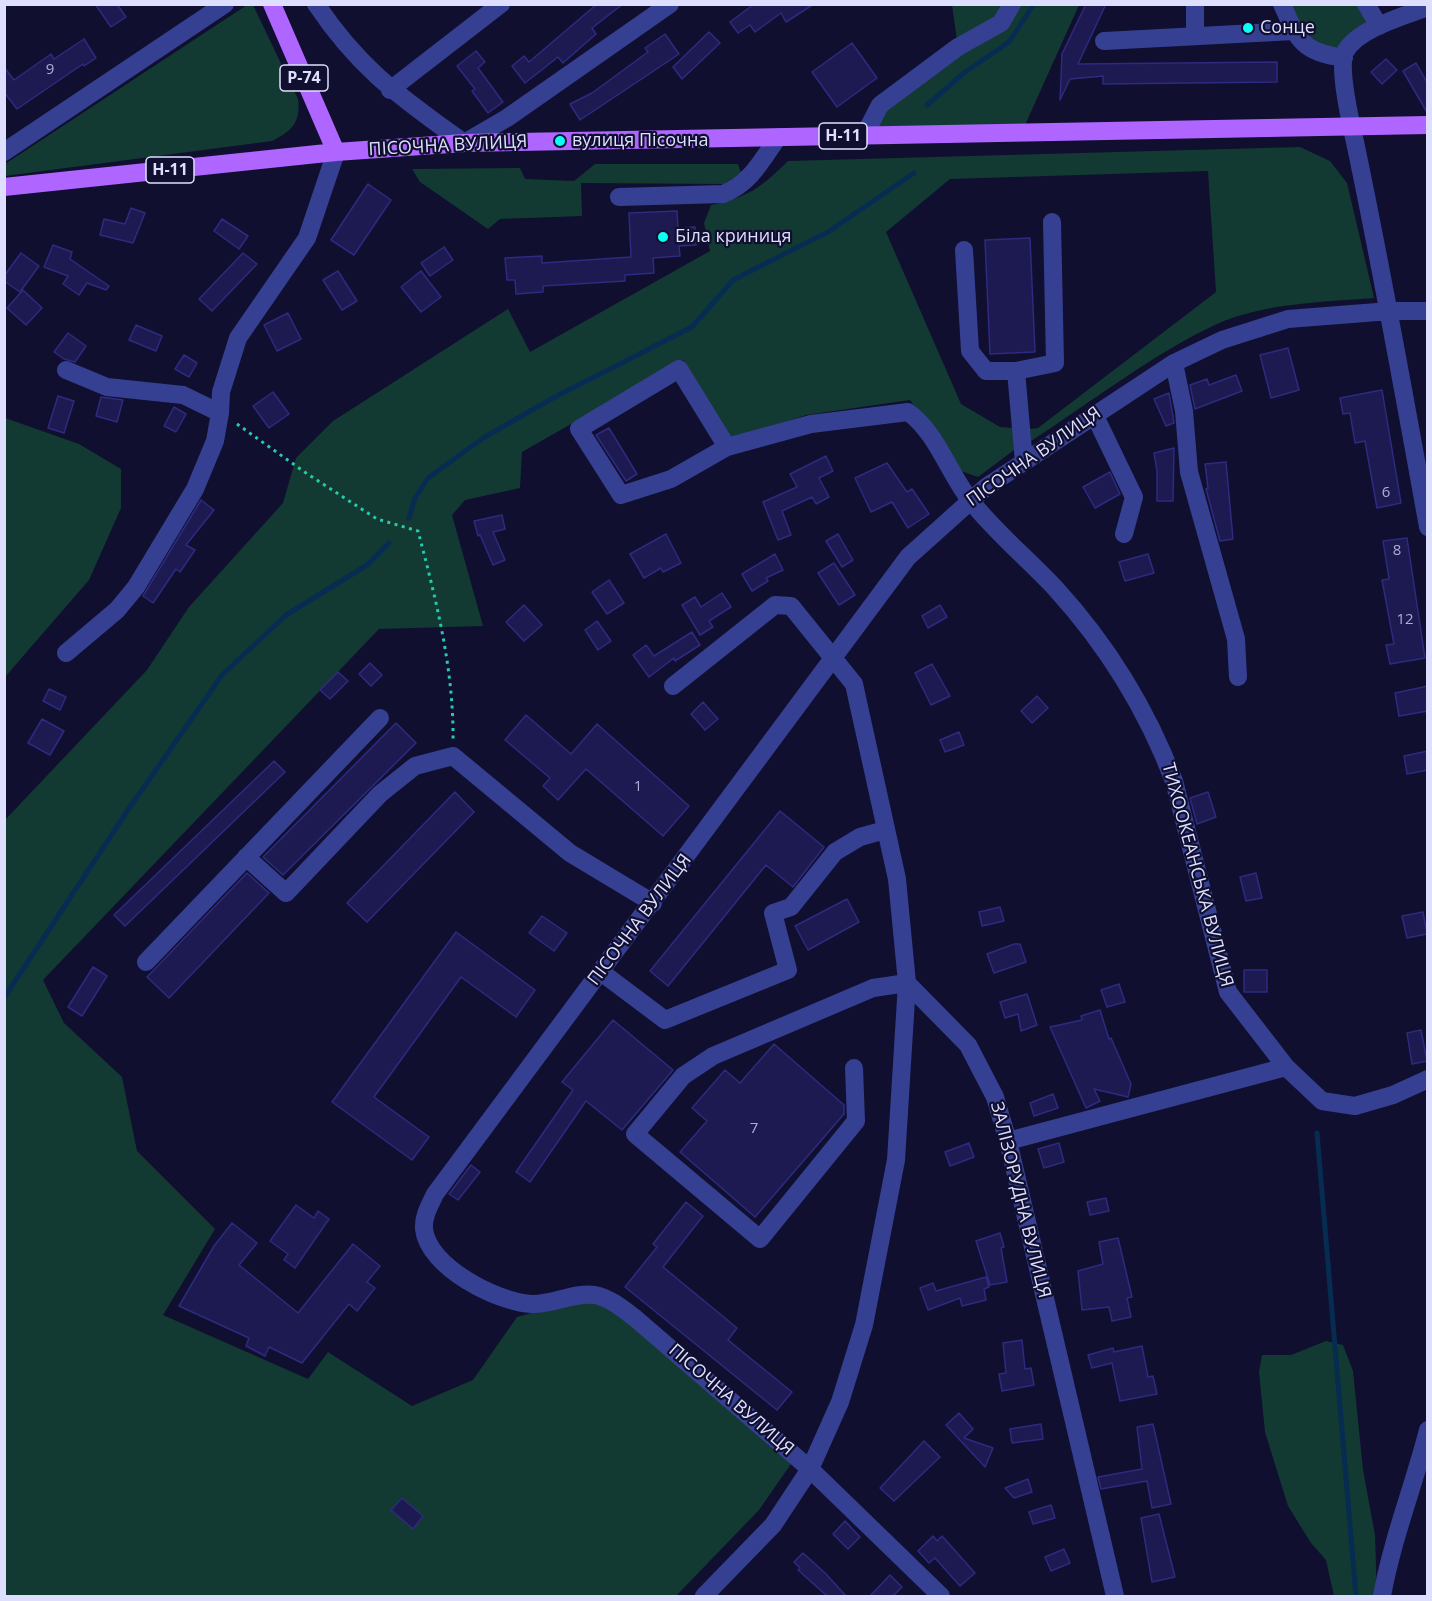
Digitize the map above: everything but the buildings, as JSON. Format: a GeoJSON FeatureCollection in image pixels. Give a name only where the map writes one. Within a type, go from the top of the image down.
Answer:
{"type":"FeatureCollection","features":[{"type":"Feature","properties":{"kind":"main road","name":"Р-74"},"geometry":{"type":"LineString","coordinates":[[272,4],[336,152]]}},
{"type":"Feature","properties":{"kind":"main road","name":"ПІСОЧНА ВУЛИЦЯ"},"geometry":{"type":"LineString","coordinates":[[4,187],[336,152],[464,143],[1351,125]]}},
{"type":"Feature","properties":{"kind":"main road","name":"Н-11"},"geometry":{"type":"LineString","coordinates":[[1351,125],[1428,125]]}},
{"type":"Feature","properties":{"kind":"street"},"geometry":{"type":"LineString","coordinates":[[4,152],[225,4]]}},
{"type":"Feature","properties":{"kind":"street"},"geometry":{"type":"LineString","coordinates":[[316,4],[342,42],[390,90],[464,143],[507,118],[670,4]]}},
{"type":"Feature","properties":{"kind":"street"},"geometry":{"type":"LineString","coordinates":[[390,90],[501,4]]}},
{"type":"Feature","properties":{"kind":"street"},"geometry":{"type":"LineString","coordinates":[[864,136],[880,105],[958,47],[1000,23],[1012,4]]}},
{"type":"Feature","properties":{"kind":"street"},"geometry":{"type":"LineString","coordinates":[[1194,4],[1195,36]]}},
{"type":"Feature","properties":{"kind":"street"},"geometry":{"type":"LineString","coordinates":[[1282,4],[1298,40],[1322,55],[1344,58]]}},
{"type":"Feature","properties":{"kind":"street"},"geometry":{"type":"LineString","coordinates":[[1366,4],[1379,26]]}},
{"type":"Feature","properties":{"kind":"street"},"geometry":{"type":"LineString","coordinates":[[1428,7],[1379,26],[1356,39],[1344,58],[1351,125],[1390,311],[1424,490],[1428,527]]}},
{"type":"Feature","properties":{"kind":"street"},"geometry":{"type":"LineString","coordinates":[[1104,41],[1294,31]]}},
{"type":"Feature","properties":{"kind":"street"},"geometry":{"type":"LineString","coordinates":[[619,196],[723,194],[732,190],[754,172],[778,137]]}},
{"type":"Feature","properties":{"kind":"street"},"geometry":{"type":"LineString","coordinates":[[66,653],[117,610],[136,587],[195,489],[215,441],[221,392],[238,338],[307,238],[336,152]]}},
{"type":"Feature","properties":{"kind":"street"},"geometry":{"type":"LineString","coordinates":[[964,250],[970,351],[986,371],[1016,371],[1055,363],[1052,222]]}},
{"type":"Feature","properties":{"kind":"street","name":"ПІСОЧНА ВУЛИЦЯ"},"geometry":{"type":"LineString","coordinates":[[941,1596],[810,1469],[635,1318],[613,1302],[596,1295],[577,1295],[552,1303],[512,1302],[472,1284],[434,1253],[428,1243],[425,1216],[435,1194],[908,557],[970,500],[1094,414],[1174,363],[1222,340],[1288,319],[1390,311],[1428,311]]}},
{"type":"Feature","properties":{"kind":"street"},"geometry":{"type":"LineString","coordinates":[[1174,363],[1184,411],[1189,472],[1236,639],[1238,676]]}},
{"type":"Feature","properties":{"kind":"street","name":"ТИХООКЕАНСЬКА ВУЛИЦЯ"},"geometry":{"type":"LineString","coordinates":[[727,447],[679,369],[579,429],[621,495],[671,479],[727,447],[810,424],[908,411],[921,421],[970,500],[1056,589],[1101,644],[1130,689],[1163,752],[1174,781],[1228,992],[1286,1067],[1322,1101],[1355,1106],[1393,1095],[1428,1079]]}},
{"type":"Feature","properties":{"kind":"street"},"geometry":{"type":"LineString","coordinates":[[66,370],[107,387],[183,395],[220,413]]}},
{"type":"Feature","properties":{"kind":"street"},"geometry":{"type":"LineString","coordinates":[[1016,371],[1023,462]]}},
{"type":"Feature","properties":{"kind":"street"},"geometry":{"type":"LineString","coordinates":[[1094,414],[1134,497],[1124,534]]}},
{"type":"Feature","properties":{"kind":"street"},"geometry":{"type":"LineString","coordinates":[[673,686],[775,604],[791,606],[854,684],[897,879],[908,983],[896,1160],[864,1325],[840,1402],[810,1469],[773,1525],[704,1596]]}},
{"type":"Feature","properties":{"kind":"street"},"geometry":{"type":"LineString","coordinates":[[146,962],[380,717]]}},
{"type":"Feature","properties":{"kind":"street"},"geometry":{"type":"LineString","coordinates":[[246,857],[286,893],[380,794],[415,766],[453,756],[570,853],[652,903]]}},
{"type":"Feature","properties":{"kind":"street"},"geometry":{"type":"LineString","coordinates":[[601,972],[665,1020],[788,970],[773,913],[791,907],[835,852],[860,837],[885,830]]}},
{"type":"Feature","properties":{"kind":"street"},"geometry":{"type":"LineString","coordinates":[[854,1068],[856,1121],[760,1239],[635,1134],[683,1076],[713,1056],[873,988],[908,983]]}},
{"type":"Feature","properties":{"kind":"street","name":"ЗАЛІЗОРУДНА ВУЛИЦЯ"},"geometry":{"type":"LineString","coordinates":[[908,983],[968,1045],[995,1097],[1008,1141],[1114,1596]]}},
{"type":"Feature","properties":{"kind":"street"},"geometry":{"type":"LineString","coordinates":[[1008,1141],[1286,1067]]}},
{"type":"Feature","properties":{"kind":"street"},"geometry":{"type":"LineString","coordinates":[[1383,1596],[1388,1568],[1413,1489],[1428,1430]]}},
{"type":"Feature","properties":{"kind":"path"},"geometry":{"type":"LineString","coordinates":[[220,413],[377,519],[418,531],[436,601],[454,709],[453,756]]}},
{"type":"Feature","properties":{"kind":"green space"},"geometry":{"type":"Polygon","coordinates":[[[247,5],[253,5],[298,99],[296,120],[285,133],[272,141],[5,176],[5,164],[247,5]]]}},
{"type":"Feature","properties":{"kind":"green space"},"geometry":{"type":"Polygon","coordinates":[[[952,5],[1079,5],[1021,134],[864,136],[880,105],[958,47],[952,5]]]}},
{"type":"Feature","properties":{"kind":"green space"},"geometry":{"type":"Polygon","coordinates":[[[1282,5],[1366,5],[1379,26],[1322,55],[1282,5]]]}},
{"type":"Feature","properties":{"kind":"green space"},"geometry":{"type":"Polygon","coordinates":[[[1300,147],[1330,161],[1347,183],[1374,298],[1314,302],[1274,308],[1235,317],[1217,324],[1146,364],[1031,441],[1030,429],[1038,428],[1216,292],[1208,171],[950,179],[886,232],[961,404],[1000,427],[1014,428],[1014,450],[978,477],[961,471],[910,400],[806,415],[732,440],[683,360],[522,452],[520,488],[465,500],[452,515],[483,626],[379,629],[43,980],[64,1023],[122,1077],[137,1151],[215,1229],[163,1315],[308,1379],[328,1352],[412,1406],[473,1380],[517,1317],[574,1301],[595,1302],[613,1309],[791,1464],[759,1510],[676,1596],[5,1596],[4,821],[147,670],[189,607],[283,503],[296,458],[333,421],[508,309],[530,352],[710,251],[704,223],[711,205],[735,199],[753,190],[788,161],[1300,147]]]}},
{"type":"Feature","properties":{"kind":"green space"},"geometry":{"type":"Polygon","coordinates":[[[595,164],[738,164],[741,173],[725,184],[581,183],[582,216],[500,219],[488,229],[420,182],[412,169],[520,168],[525,179],[574,181],[595,164]]]}},
{"type":"Feature","properties":{"kind":"green space"},"geometry":{"type":"Polygon","coordinates":[[[5,418],[79,444],[121,469],[121,508],[89,580],[5,677],[5,418]]]}},
{"type":"Feature","properties":{"kind":"green space"},"geometry":{"type":"Polygon","coordinates":[[[1326,1341],[1343,1345],[1353,1371],[1363,1470],[1375,1535],[1377,1596],[1334,1596],[1326,1560],[1311,1543],[1288,1506],[1265,1432],[1259,1372],[1262,1355],[1291,1355],[1326,1341]]]}},
{"type":"Feature","properties":{"kind":"waterway"},"geometry":{"type":"LineString","coordinates":[[927,105],[965,72],[1009,42],[1034,4]]}},
{"type":"Feature","properties":{"kind":"waterway"},"geometry":{"type":"LineString","coordinates":[[409,518],[415,498],[428,478],[483,438],[553,398],[692,327],[733,280],[828,232],[914,173]]}},
{"type":"Feature","properties":{"kind":"waterway"},"geometry":{"type":"LineString","coordinates":[[4,998],[128,810],[222,675],[286,615],[367,565],[389,543]]}},
{"type":"Feature","properties":{"kind":"waterway"},"geometry":{"type":"LineString","coordinates":[[1317,1133],[1356,1596]]}},
{"type":"Feature","properties":{"kind":"place","name":"Сонце"},"geometry":{"type":"Point","coordinates":[1248,28]}},
{"type":"Feature","properties":{"kind":"place","name":"вулиця Пісочна"},"geometry":{"type":"Point","coordinates":[560,141]}},
{"type":"Feature","properties":{"kind":"place","name":"Біла криниця"},"geometry":{"type":"Point","coordinates":[663,237]}}]}
